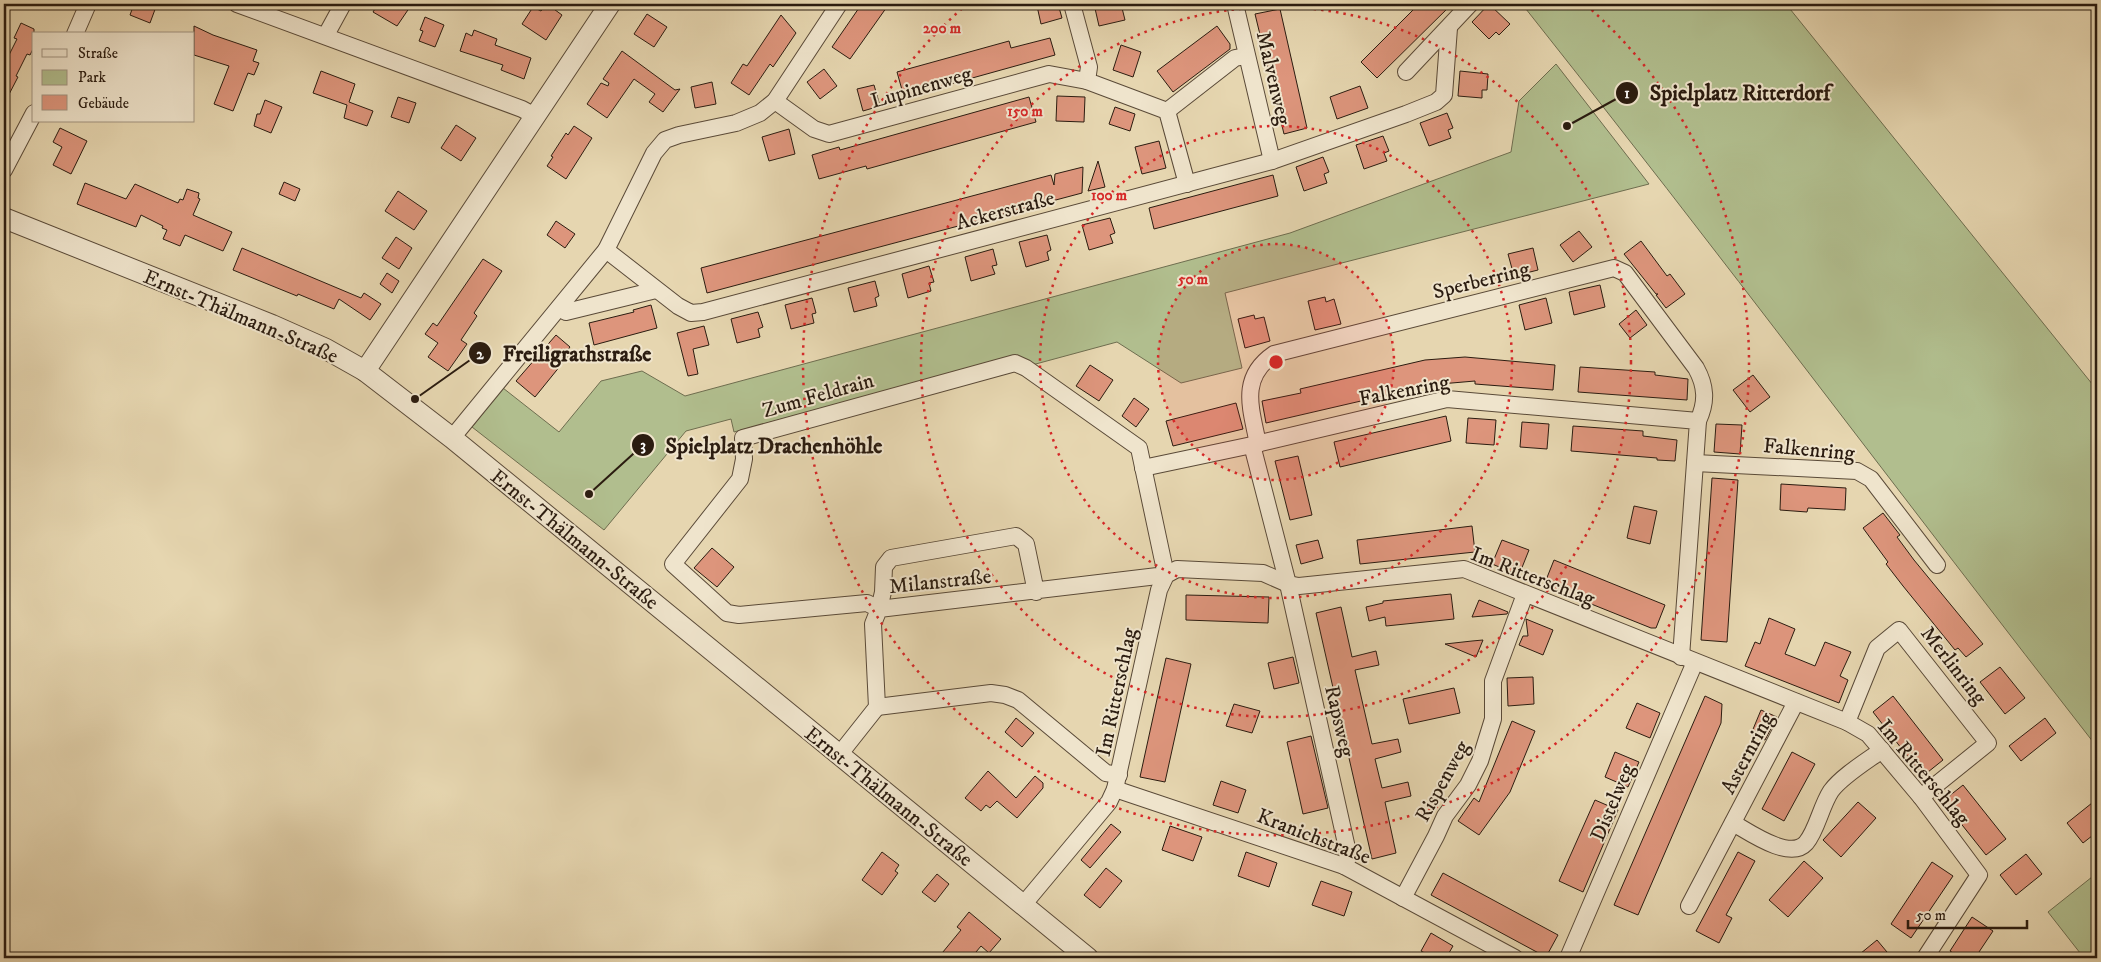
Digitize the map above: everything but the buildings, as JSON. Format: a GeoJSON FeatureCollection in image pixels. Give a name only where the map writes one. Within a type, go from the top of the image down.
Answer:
{"type":"FeatureCollection","features":[{"type":"Feature","properties":{"kind":"street"},"geometry":{"type":"LineString","coordinates":[[75,32],[88,4]]}},
{"type":"Feature","properties":{"kind":"street"},"geometry":{"type":"LineString","coordinates":[[237,4],[326,35],[522,109],[535,116]]}},
{"type":"Feature","properties":{"kind":"street"},"geometry":{"type":"LineString","coordinates":[[326,35],[343,4]]}},
{"type":"Feature","properties":{"kind":"street"},"geometry":{"type":"LineString","coordinates":[[365,371],[610,4]]}},
{"type":"Feature","properties":{"kind":"street"},"geometry":{"type":"LineString","coordinates":[[452,438],[606,250],[654,153],[664,140],[736,123],[760,113],[775,100],[839,4]]}},
{"type":"Feature","properties":{"kind":"street"},"geometry":{"type":"LineString","coordinates":[[1072,4],[1089,67],[1086,80]]}},
{"type":"Feature","properties":{"kind":"street","name":"Malvenweg"},"geometry":{"type":"LineString","coordinates":[[1235,4],[1272,161]]}},
{"type":"Feature","properties":{"kind":"street"},"geometry":{"type":"LineString","coordinates":[[1406,72],[1470,4]]}},
{"type":"Feature","properties":{"kind":"street","name":"Ackerstraße"},"geometry":{"type":"LineString","coordinates":[[606,250],[678,306],[691,313],[703,312],[1272,161],[1436,102],[1444,95],[1449,28]]}},
{"type":"Feature","properties":{"kind":"street"},"geometry":{"type":"LineString","coordinates":[[1187,184],[1166,111],[1235,58],[1246,56]]}},
{"type":"Feature","properties":{"kind":"street","name":"Lupinenweg"},"geometry":{"type":"LineString","coordinates":[[775,100],[814,130],[828,134],[1049,74],[1086,80],[1166,111]]}},
{"type":"Feature","properties":{"kind":"street"},"geometry":{"type":"LineString","coordinates":[[4,170],[32,117]]}},
{"type":"Feature","properties":{"kind":"street","name":"Ernst-Thälmann-Straße"},"geometry":{"type":"LineString","coordinates":[[4,218],[272,325],[326,349],[365,371],[452,438],[1088,958]]}},
{"type":"Feature","properties":{"kind":"street","name":"Sperberring"},"geometry":{"type":"LineString","coordinates":[[1255,444],[1248,395],[1254,376],[1262,362],[1274,354],[1614,268],[1625,274],[1696,368],[1703,381],[1704,410],[1698,421]]}},
{"type":"Feature","properties":{"kind":"street"},"geometry":{"type":"LineString","coordinates":[[559,308],[566,312],[656,290]]}},
{"type":"Feature","properties":{"kind":"street","name":"Zum Feldrain"},"geometry":{"type":"LineString","coordinates":[[879,609],[867,603],[733,615],[727,613],[673,564],[740,479],[744,459],[743,438],[1015,362],[1139,448],[1144,468]]}},
{"type":"Feature","properties":{"kind":"street","name":"Falkenring"},"geometry":{"type":"LineString","coordinates":[[1144,468],[1447,399],[1698,421]]}},
{"type":"Feature","properties":{"kind":"street"},"geometry":{"type":"LineString","coordinates":[[1688,660],[1698,421]]}},
{"type":"Feature","properties":{"kind":"street"},"geometry":{"type":"LineString","coordinates":[[1255,444],[1288,584]]}},
{"type":"Feature","properties":{"kind":"street","name":"Falkenring"},"geometry":{"type":"LineString","coordinates":[[1695,463],[1857,470],[1871,480],[1937,565]]}},
{"type":"Feature","properties":{"kind":"street"},"geometry":{"type":"LineString","coordinates":[[1144,468],[1166,575]]}},
{"type":"Feature","properties":{"kind":"street"},"geometry":{"type":"LineString","coordinates":[[879,609],[883,592],[884,567],[891,558],[1016,536],[1026,544],[1036,592]]}},
{"type":"Feature","properties":{"kind":"street","name":"Im Ritterschlag"},"geometry":{"type":"LineString","coordinates":[[1022,905],[1109,802],[1117,782],[1159,590],[1166,575],[1177,569],[1263,573],[1288,584],[1312,586],[1464,569],[1847,722],[1868,734],[1921,797],[1979,875],[1925,958]]}},
{"type":"Feature","properties":{"kind":"street","name":"Milanstraße"},"geometry":{"type":"LineString","coordinates":[[878,707],[873,624],[879,609],[1036,592],[1166,575]]}},
{"type":"Feature","properties":{"kind":"street","name":"Rapsweg"},"geometry":{"type":"LineString","coordinates":[[1288,584],[1347,848],[1348,858],[1344,866]]}},
{"type":"Feature","properties":{"kind":"street","name":"Rispenweg"},"geometry":{"type":"LineString","coordinates":[[1403,898],[1445,816],[1468,785],[1480,761],[1490,736],[1493,719],[1493,681],[1525,594]]}},
{"type":"Feature","properties":{"kind":"street","name":"Merlinring"},"geometry":{"type":"LineString","coordinates":[[1847,722],[1877,648],[1899,630],[1988,743],[1921,797]]}},
{"type":"Feature","properties":{"kind":"street","name":"Distelweg"},"geometry":{"type":"LineString","coordinates":[[1568,958],[1688,660]]}},
{"type":"Feature","properties":{"kind":"street","name":"Kranichstraße"},"geometry":{"type":"LineString","coordinates":[[878,707],[991,693],[1005,695],[1018,700],[1117,782],[1344,866],[1515,958]]}},
{"type":"Feature","properties":{"kind":"street","name":"Asternring"},"geometry":{"type":"LineString","coordinates":[[1689,906],[1796,702]]}},
{"type":"Feature","properties":{"kind":"street"},"geometry":{"type":"LineString","coordinates":[[839,755],[878,707]]}},
{"type":"Feature","properties":{"kind":"street","name":"Asternring"},"geometry":{"type":"LineString","coordinates":[[1733,823],[1769,843],[1796,850],[1805,843],[1832,791],[1839,783],[1882,750]]}},
{"type":"Feature","properties":{"kind":"green space"},"geometry":{"type":"Polygon","coordinates":[[[1522,4],[1786,4],[2097,390],[2097,747],[1667,189],[1522,4]]]}},
{"type":"Feature","properties":{"kind":"green space"},"geometry":{"type":"Polygon","coordinates":[[[1556,64],[1649,184],[1225,293],[1242,368],[1181,383],[1117,342],[1032,365],[1015,356],[734,432],[731,419],[686,431],[604,530],[472,427],[503,388],[559,432],[601,381],[642,371],[685,396],[1290,233],[1511,152],[1519,101],[1556,64]]]}},
{"type":"Feature","properties":{"kind":"green space"},"geometry":{"type":"Polygon","coordinates":[[[2097,873],[2097,958],[2084,958],[2048,912],[2097,873]]]}},
{"type":"Feature","properties":{"kind":"place","name":"Spielplatz Ritterdorf"},"geometry":{"type":"Point","coordinates":[1567,126]}},
{"type":"Feature","properties":{"kind":"place","name":"Freiligrathstraße"},"geometry":{"type":"Point","coordinates":[415,399]}},
{"type":"Feature","properties":{"kind":"place","name":"Spielplatz Drachenhöhle"},"geometry":{"type":"Point","coordinates":[589,494]}}]}
